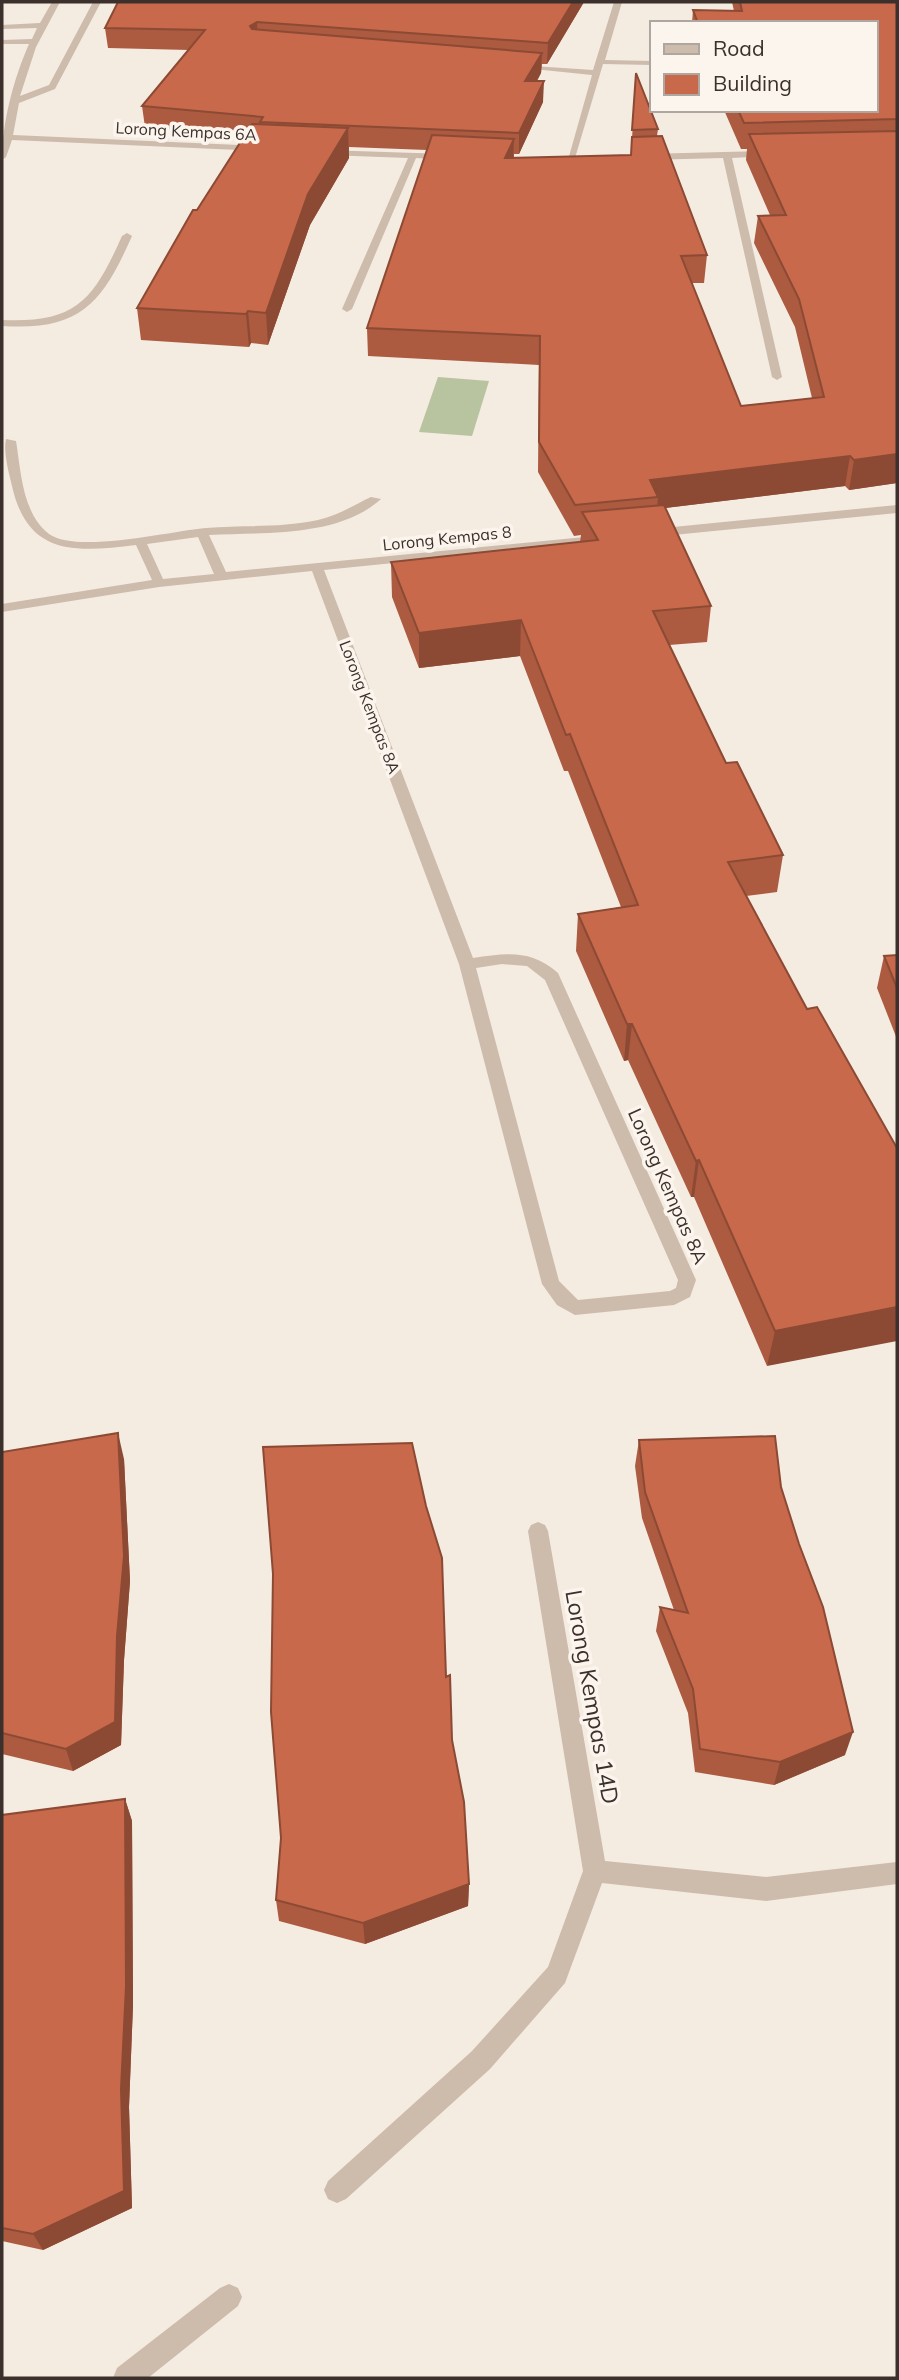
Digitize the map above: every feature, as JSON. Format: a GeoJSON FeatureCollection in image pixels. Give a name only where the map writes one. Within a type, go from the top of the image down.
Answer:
{"type":"FeatureCollection","features":[{"type":"Feature","properties":{"kind":"street"},"geometry":{"type":"LineString","coordinates":[[2,158],[21,77],[41,25],[56,2]]}},
{"type":"Feature","properties":{"kind":"street"},"geometry":{"type":"LineString","coordinates":[[16,101],[52,87],[97,2]]}},
{"type":"Feature","properties":{"kind":"street"},"geometry":{"type":"LineString","coordinates":[[584,158],[566,159],[598,73],[618,2]]}},
{"type":"Feature","properties":{"kind":"street"},"geometry":{"type":"LineString","coordinates":[[2,27],[41,25]]}},
{"type":"Feature","properties":{"kind":"street"},"geometry":{"type":"LineString","coordinates":[[2,42],[35,41]]}},
{"type":"Feature","properties":{"kind":"street"},"geometry":{"type":"LineString","coordinates":[[601,62],[650,63]]}},
{"type":"Feature","properties":{"kind":"street"},"geometry":{"type":"LineString","coordinates":[[503,66],[598,73]]}},
{"type":"Feature","properties":{"kind":"street","name":"Lorong Kempas 6A"},"geometry":{"type":"LineString","coordinates":[[9,137],[274,149]]}},
{"type":"Feature","properties":{"kind":"street"},"geometry":{"type":"LineString","coordinates":[[316,152],[451,157]]}},
{"type":"Feature","properties":{"kind":"street"},"geometry":{"type":"LineString","coordinates":[[636,157],[779,154]]}},
{"type":"Feature","properties":{"kind":"street"},"geometry":{"type":"LineString","coordinates":[[727,155],[777,377]]}},
{"type":"Feature","properties":{"kind":"street"},"geometry":{"type":"LineString","coordinates":[[347,309],[413,156]]}},
{"type":"Feature","properties":{"kind":"street"},"geometry":{"type":"LineString","coordinates":[[2,323],[27,326],[67,317],[92,300],[112,272],[127,236]]}},
{"type":"Feature","properties":{"kind":"street"},"geometry":{"type":"LineString","coordinates":[[10,441],[20,495],[30,520],[48,539],[69,543],[141,542],[202,533],[322,523],[375,499]]}},
{"type":"Feature","properties":{"kind":"street"},"geometry":{"type":"LineString","coordinates":[[635,535],[897,509]]}},
{"type":"Feature","properties":{"kind":"street"},"geometry":{"type":"LineString","coordinates":[[202,533],[221,576]]}},
{"type":"Feature","properties":{"kind":"street","name":"Lorong Kempas 8"},"geometry":{"type":"LineString","coordinates":[[2,608],[159,583],[621,536]]}},
{"type":"Feature","properties":{"kind":"street"},"geometry":{"type":"LineString","coordinates":[[141,542],[159,583]]}},
{"type":"Feature","properties":{"kind":"street","name":"Lorong Kempas 8A"},"geometry":{"type":"LineString","coordinates":[[317,567],[467,964],[551,1284],[564,1300],[575,1308],[674,1298],[684,1292],[687,1280],[552,977],[541,964],[524,958],[467,964]]}},
{"type":"Feature","properties":{"kind":"street","name":"Lorong Kempas 14D"},"geometry":{"type":"LineString","coordinates":[[538,1531],[595,1871]]}},
{"type":"Feature","properties":{"kind":"street"},"geometry":{"type":"LineString","coordinates":[[337,2190],[481,2060],[557,1975],[595,1871],[766,1889],[897,1873]]}},
{"type":"Feature","properties":{"kind":"street"},"geometry":{"type":"LineString","coordinates":[[127,2378],[229,2297]]}},
{"type":"Feature","properties":{"kind":"green space"},"geometry":{"type":"Polygon","coordinates":[[[438,377],[489,381],[472,436],[419,432],[438,377]]]}},
{"type":"Feature","properties":{"kind":"building"},"geometry":{"type":"Polygon","coordinates":[[[118,2],[573,2],[548,43],[257,22],[250,26],[252,29],[542,53],[525,81],[544,81],[519,133],[260,122],[263,117],[142,106],[205,30],[105,28],[118,2]]]}},
{"type":"Feature","properties":{"kind":"building"},"geometry":{"type":"Polygon","coordinates":[[[740,2],[897,2],[897,119],[744,123],[739,112],[878,112],[878,21],[697,21],[693,10],[742,11],[740,2]]]}},
{"type":"Feature","properties":{"kind":"building"},"geometry":{"type":"Polygon","coordinates":[[[636,73],[658,129],[632,130],[636,73]]]}},
{"type":"Feature","properties":{"kind":"building"},"geometry":{"type":"Polygon","coordinates":[[[252,124],[348,128],[308,194],[266,313],[137,308],[193,210],[197,210],[252,124]]]}},
{"type":"Feature","properties":{"kind":"building"},"geometry":{"type":"Polygon","coordinates":[[[897,131],[897,454],[854,460],[850,456],[650,480],[658,497],[575,505],[539,442],[540,336],[367,328],[432,135],[514,139],[505,158],[631,155],[632,137],[662,136],[707,255],[681,256],[741,406],[824,397],[799,299],[758,216],[786,215],[749,134],[897,131]]]}},
{"type":"Feature","properties":{"kind":"building"},"geometry":{"type":"Polygon","coordinates":[[[664,505],[711,606],[653,611],[726,763],[737,762],[783,855],[728,862],[807,1009],[817,1007],[897,1148],[897,1307],[775,1331],[699,1160],[696,1161],[632,1024],[627,1024],[578,914],[638,905],[521,620],[419,633],[391,562],[598,540],[582,512],[664,505]]]}},
{"type":"Feature","properties":{"kind":"building"},"geometry":{"type":"Polygon","coordinates":[[[897,955],[897,988],[884,956],[897,955]]]}},
{"type":"Feature","properties":{"kind":"building"},"geometry":{"type":"Polygon","coordinates":[[[118,1433],[124,1556],[117,1636],[115,1722],[66,1749],[2,1733],[2,1452],[118,1433]]]}},
{"type":"Feature","properties":{"kind":"building"},"geometry":{"type":"Polygon","coordinates":[[[775,1436],[781,1487],[823,1607],[853,1732],[780,1762],[700,1749],[693,1689],[660,1607],[688,1613],[645,1492],[639,1440],[775,1436]]]}},
{"type":"Feature","properties":{"kind":"building"},"geometry":{"type":"Polygon","coordinates":[[[412,1443],[426,1506],[442,1558],[446,1677],[450,1675],[452,1740],[464,1802],[469,1884],[363,1923],[276,1900],[281,1838],[271,1712],[273,1574],[263,1447],[412,1443]]]}},
{"type":"Feature","properties":{"kind":"building"},"geometry":{"type":"Polygon","coordinates":[[[125,1799],[126,1986],[121,2089],[124,2191],[33,2234],[2,2228],[2,1815],[125,1799]]]}}]}
